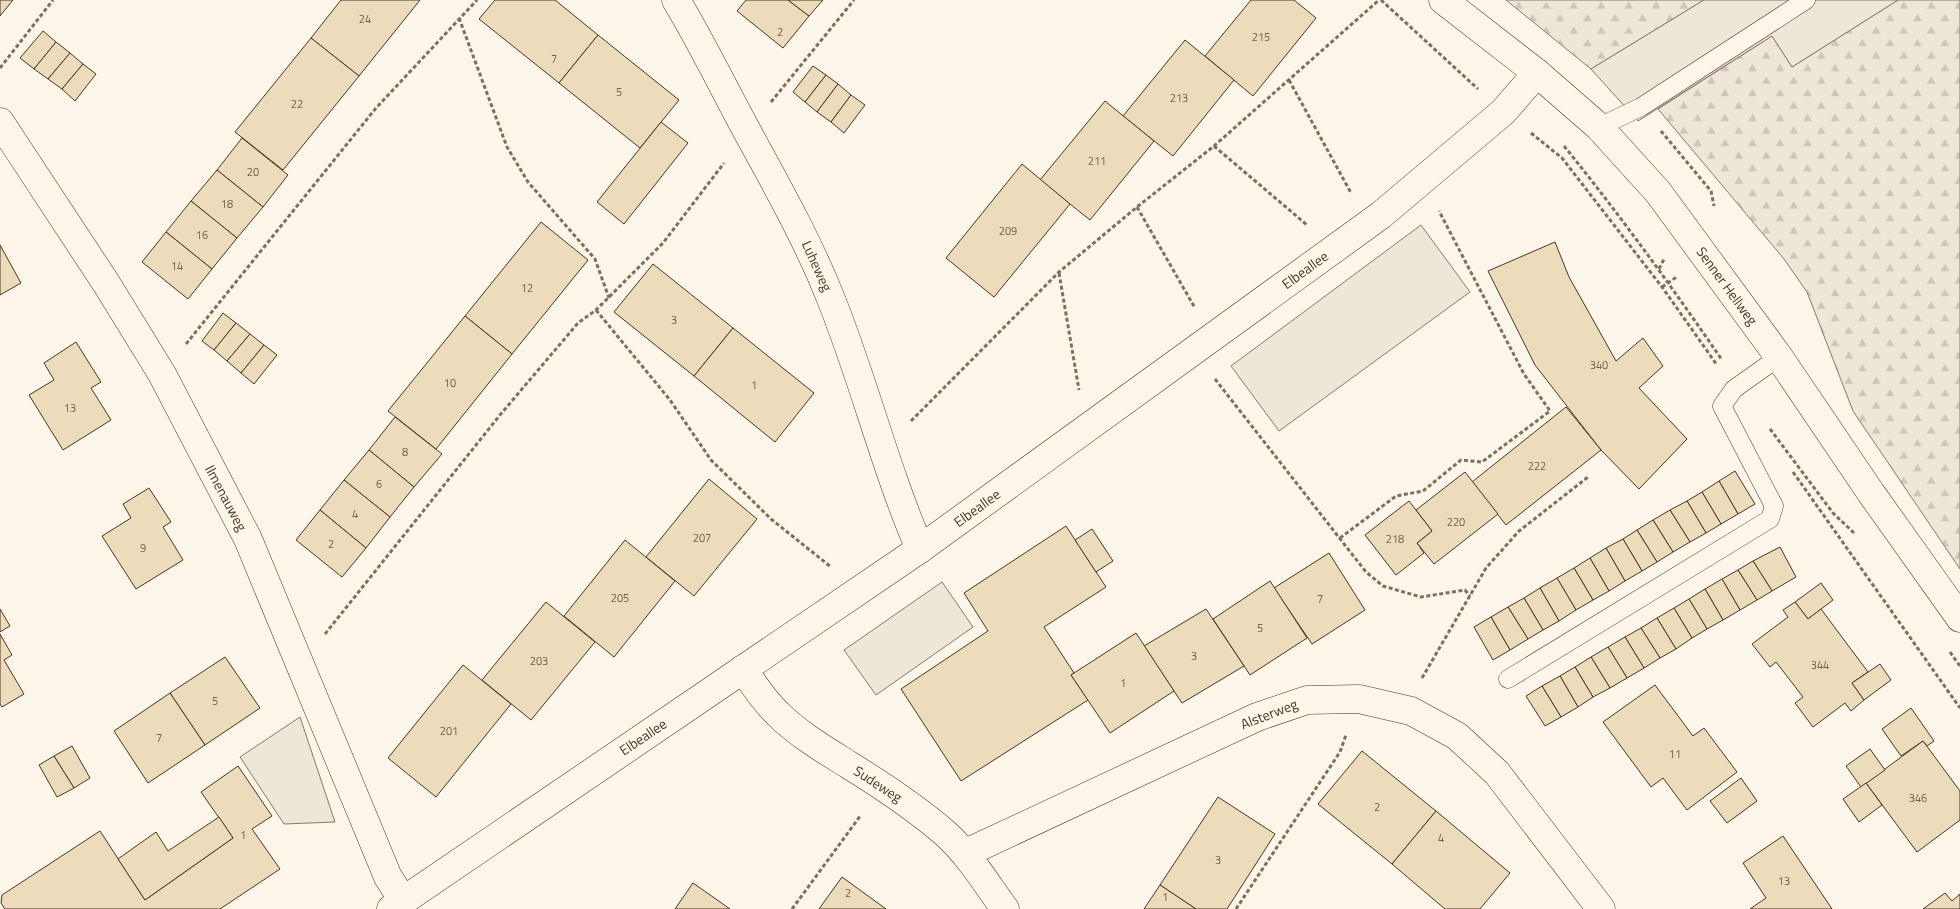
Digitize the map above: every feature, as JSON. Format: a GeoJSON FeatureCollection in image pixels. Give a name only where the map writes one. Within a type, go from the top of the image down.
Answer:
{"type":"FeatureCollection","features":[{"type":"Feature","properties":{"kind":"street","name":"Luheweg"},"geometry":{"type":"LineString","coordinates":[[676,0],[784,198],[810,251],[856,365],[908,521],[920,549]]}},
{"type":"Feature","properties":{"kind":"street","name":"Senner Hellweg"},"geometry":{"type":"LineString","coordinates":[[1443,0],[1537,73],[1599,127],[1658,192],[1779,357],[1960,618]]}},
{"type":"Feature","properties":{"kind":"street","name":"Elbeallee"},"geometry":{"type":"LineString","coordinates":[[397,905],[920,549],[1381,215],[1503,112],[1537,73]]}},
{"type":"Feature","properties":{"kind":"street","name":"Ilmenauweg"},"geometry":{"type":"LineString","coordinates":[[0,122],[106,283],[162,374],[248,539],[388,877],[397,905]]}},
{"type":"Feature","properties":{"kind":"street","name":"Sudeweg"},"geometry":{"type":"LineString","coordinates":[[743,668],[760,694],[779,716],[816,744],[882,786],[924,816],[966,853],[1005,909]]}},
{"type":"Feature","properties":{"kind":"street","name":"Alsterweg"},"geometry":{"type":"LineString","coordinates":[[966,853],[1257,718],[1307,700],[1359,699],[1411,711],[1457,736],[1497,772],[1601,909]]}},
{"type":"Feature","properties":{"kind":"lane"},"geometry":{"type":"LineString","coordinates":[[1599,127],[1641,107],[1806,0]]}},
{"type":"Feature","properties":{"kind":"lane"},"geometry":{"type":"LineString","coordinates":[[1508,678],[1770,519],[1774,506],[1722,406],[1734,389],[1779,357]]}},
{"type":"Feature","properties":{"kind":"path"},"geometry":{"type":"LineString","coordinates":[[0,68],[53,0]]}},
{"type":"Feature","properties":{"kind":"path"},"geometry":{"type":"LineString","coordinates":[[162,374],[376,108],[477,0]]}},
{"type":"Feature","properties":{"kind":"path"},"geometry":{"type":"LineString","coordinates":[[300,665],[500,415],[578,323],[609,298],[663,243],[747,132],[854,0]]}},
{"type":"Feature","properties":{"kind":"path"},"geometry":{"type":"LineString","coordinates":[[884,448],[1059,272],[1214,146],[1380,0],[1459,71]]}},
{"type":"Feature","properties":{"kind":"path"},"geometry":{"type":"LineString","coordinates":[[459,18],[507,147],[528,182],[596,259],[609,298]]}},
{"type":"Feature","properties":{"kind":"path"},"geometry":{"type":"LineString","coordinates":[[1289,80],[1354,200]]}},
{"type":"Feature","properties":{"kind":"path"},"geometry":{"type":"LineString","coordinates":[[1558,138],[1608,200],[1739,386],[1833,513],[1856,535]]}},
{"type":"Feature","properties":{"kind":"path"},"geometry":{"type":"LineString","coordinates":[[1214,146],[1312,230]]}},
{"type":"Feature","properties":{"kind":"path"},"geometry":{"type":"LineString","coordinates":[[1340,538],[1396,496],[1423,491],[1461,460],[1482,462],[1550,411],[1524,374],[1437,206]]}},
{"type":"Feature","properties":{"kind":"path"},"geometry":{"type":"LineString","coordinates":[[1137,207],[1197,312]]}},
{"type":"Feature","properties":{"kind":"path"},"geometry":{"type":"LineString","coordinates":[[1059,272],[1080,396]]}},
{"type":"Feature","properties":{"kind":"path"},"geometry":{"type":"LineString","coordinates":[[596,310],[670,400],[711,460],[771,519],[830,565],[835,572]]}},
{"type":"Feature","properties":{"kind":"path"},"geometry":{"type":"LineString","coordinates":[[1210,373],[1366,572],[1383,586],[1421,597],[1465,590],[1470,596]]}},
{"type":"Feature","properties":{"kind":"path"},"geometry":{"type":"LineString","coordinates":[[1411,711],[1424,674],[1486,568],[1519,531],[1588,477]]}},
{"type":"Feature","properties":{"kind":"path"},"geometry":{"type":"LineString","coordinates":[[1949,650],[1960,666]]}},
{"type":"Feature","properties":{"kind":"path"},"geometry":{"type":"LineString","coordinates":[[1236,909],[1340,752],[1359,699]]}},
{"type":"Feature","properties":{"kind":"path"},"geometry":{"type":"LineString","coordinates":[[792,909],[882,786]]}},
{"type":"Feature","properties":{"kind":"green space"},"geometry":{"type":"Polygon","coordinates":[[[1506,0],[1704,0],[1591,69],[1506,0]]]}},
{"type":"Feature","properties":{"kind":"green space"},"geometry":{"type":"Polygon","coordinates":[[[1898,0],[1960,0],[1960,569],[1853,411],[1807,292],[1784,259],[1658,109],[1772,36],[1792,67],[1898,0]]]}},
{"type":"Feature","properties":{"kind":"shaded area"},"geometry":{"type":"Polygon","coordinates":[[[1704,0],[1898,0],[1792,67],[1772,36],[1638,121],[1591,69],[1704,0]]]}},
{"type":"Feature","properties":{"kind":"shaded area"},"geometry":{"type":"Polygon","coordinates":[[[1421,225],[1470,292],[1279,431],[1231,366],[1421,225]]]}},
{"type":"Feature","properties":{"kind":"shaded area"},"geometry":{"type":"Polygon","coordinates":[[[942,582],[973,627],[876,695],[844,650],[942,582]]]}},
{"type":"Feature","properties":{"kind":"shaded area"},"geometry":{"type":"Polygon","coordinates":[[[300,717],[335,822],[284,824],[240,757],[300,717]]]}},
{"type":"Feature","properties":{"kind":"building"},"geometry":{"type":"Polygon","coordinates":[[[0,0],[13,0],[0,16],[0,0]]]}},
{"type":"Feature","properties":{"kind":"building"},"geometry":{"type":"Polygon","coordinates":[[[341,0],[420,0],[359,76],[311,38],[341,0]]]}},
{"type":"Feature","properties":{"kind":"building"},"geometry":{"type":"Polygon","coordinates":[[[495,0],[555,0],[598,35],[559,83],[479,19],[495,0]]]}},
{"type":"Feature","properties":{"kind":"building"},"geometry":{"type":"Polygon","coordinates":[[[746,0],[788,0],[809,16],[783,48],[737,11],[746,0]]]}},
{"type":"Feature","properties":{"kind":"building"},"geometry":{"type":"Polygon","coordinates":[[[788,0],[823,0],[809,16],[788,0]]]}},
{"type":"Feature","properties":{"kind":"building"},"geometry":{"type":"Polygon","coordinates":[[[1251,0],[1294,0],[1316,18],[1253,96],[1205,56],[1251,0]]]}},
{"type":"Feature","properties":{"kind":"building"},"geometry":{"type":"Polygon","coordinates":[[[43,31],[56,42],[34,69],[20,58],[43,31]]]}},
{"type":"Feature","properties":{"kind":"building"},"geometry":{"type":"Polygon","coordinates":[[[598,35],[679,100],[640,148],[559,83],[598,35]]]}},
{"type":"Feature","properties":{"kind":"building"},"geometry":{"type":"Polygon","coordinates":[[[311,38],[359,76],[283,170],[235,132],[311,38]]]}},
{"type":"Feature","properties":{"kind":"building"},"geometry":{"type":"Polygon","coordinates":[[[1185,40],[1234,80],[1173,156],[1123,116],[1185,40]]]}},
{"type":"Feature","properties":{"kind":"building"},"geometry":{"type":"Polygon","coordinates":[[[56,42],[70,53],[48,79],[34,69],[56,42]]]}},
{"type":"Feature","properties":{"kind":"building"},"geometry":{"type":"Polygon","coordinates":[[[70,53],[83,64],[62,89],[48,79],[70,53]]]}},
{"type":"Feature","properties":{"kind":"building"},"geometry":{"type":"Polygon","coordinates":[[[83,64],[96,74],[75,101],[62,89],[83,64]]]}},
{"type":"Feature","properties":{"kind":"building"},"geometry":{"type":"Polygon","coordinates":[[[813,66],[826,75],[805,102],[793,92],[813,66]]]}},
{"type":"Feature","properties":{"kind":"building"},"geometry":{"type":"Polygon","coordinates":[[[826,75],[838,84],[817,112],[805,102],[826,75]]]}},
{"type":"Feature","properties":{"kind":"building"},"geometry":{"type":"Polygon","coordinates":[[[838,84],[851,95],[831,122],[817,112],[838,84]]]}},
{"type":"Feature","properties":{"kind":"building"},"geometry":{"type":"Polygon","coordinates":[[[851,95],[865,105],[844,133],[831,122],[851,95]]]}},
{"type":"Feature","properties":{"kind":"building"},"geometry":{"type":"Polygon","coordinates":[[[1105,101],[1154,141],[1090,220],[1040,180],[1105,101]]]}},
{"type":"Feature","properties":{"kind":"building"},"geometry":{"type":"Polygon","coordinates":[[[661,122],[688,143],[624,224],[597,202],[661,122]]]}},
{"type":"Feature","properties":{"kind":"building"},"geometry":{"type":"Polygon","coordinates":[[[242,138],[288,175],[263,207],[217,170],[242,138]]]}},
{"type":"Feature","properties":{"kind":"building"},"geometry":{"type":"Polygon","coordinates":[[[1022,164],[1070,204],[994,297],[946,258],[1022,164]]]}},
{"type":"Feature","properties":{"kind":"building"},"geometry":{"type":"Polygon","coordinates":[[[217,170],[263,207],[237,238],[191,201],[217,170]]]}},
{"type":"Feature","properties":{"kind":"building"},"geometry":{"type":"Polygon","coordinates":[[[191,201],[237,238],[212,269],[166,232],[191,201]]]}},
{"type":"Feature","properties":{"kind":"building"},"geometry":{"type":"Polygon","coordinates":[[[541,222],[588,260],[512,354],[465,316],[541,222]]]}},
{"type":"Feature","properties":{"kind":"building"},"geometry":{"type":"Polygon","coordinates":[[[166,232],[212,269],[188,299],[142,262],[166,232]]]}},
{"type":"Feature","properties":{"kind":"building"},"geometry":{"type":"Polygon","coordinates":[[[1555,242],[1569,277],[1616,361],[1643,338],[1663,366],[1639,388],[1687,439],[1639,489],[1601,450],[1535,365],[1488,271],[1555,242]]]}},
{"type":"Feature","properties":{"kind":"building"},"geometry":{"type":"Polygon","coordinates":[[[0,245],[21,283],[0,295],[0,245]]]}},
{"type":"Feature","properties":{"kind":"building"},"geometry":{"type":"Polygon","coordinates":[[[653,264],[733,328],[694,376],[614,312],[653,264]]]}},
{"type":"Feature","properties":{"kind":"building"},"geometry":{"type":"Polygon","coordinates":[[[223,313],[236,323],[214,350],[202,341],[223,313]]]}},
{"type":"Feature","properties":{"kind":"building"},"geometry":{"type":"Polygon","coordinates":[[[465,316],[512,354],[436,449],[388,411],[465,316]]]}},
{"type":"Feature","properties":{"kind":"building"},"geometry":{"type":"Polygon","coordinates":[[[236,323],[250,334],[227,361],[214,350],[236,323]]]}},
{"type":"Feature","properties":{"kind":"building"},"geometry":{"type":"Polygon","coordinates":[[[733,328],[814,393],[775,442],[694,376],[733,328]]]}},
{"type":"Feature","properties":{"kind":"building"},"geometry":{"type":"Polygon","coordinates":[[[250,334],[264,345],[241,373],[227,361],[250,334]]]}},
{"type":"Feature","properties":{"kind":"building"},"geometry":{"type":"Polygon","coordinates":[[[76,342],[101,382],[91,388],[111,420],[63,450],[29,395],[54,380],[44,363],[76,342]]]}},
{"type":"Feature","properties":{"kind":"building"},"geometry":{"type":"Polygon","coordinates":[[[264,345],[277,355],[254,384],[241,373],[264,345]]]}},
{"type":"Feature","properties":{"kind":"building"},"geometry":{"type":"Polygon","coordinates":[[[1566,407],[1601,450],[1506,525],[1472,482],[1566,407]]]}},
{"type":"Feature","properties":{"kind":"building"},"geometry":{"type":"Polygon","coordinates":[[[395,417],[442,454],[414,487],[369,450],[395,417]]]}},
{"type":"Feature","properties":{"kind":"building"},"geometry":{"type":"Polygon","coordinates":[[[369,450],[414,487],[390,517],[344,480],[369,450]]]}},
{"type":"Feature","properties":{"kind":"building"},"geometry":{"type":"Polygon","coordinates":[[[1735,471],[1755,504],[1738,514],[1719,481],[1735,471]]]}},
{"type":"Feature","properties":{"kind":"building"},"geometry":{"type":"Polygon","coordinates":[[[1465,472],[1498,514],[1434,564],[1417,543],[1432,531],[1416,510],[1465,472]]]}},
{"type":"Feature","properties":{"kind":"building"},"geometry":{"type":"Polygon","coordinates":[[[709,479],[757,519],[694,596],[646,557],[709,479]]]}},
{"type":"Feature","properties":{"kind":"building"},"geometry":{"type":"Polygon","coordinates":[[[344,480],[390,517],[366,548],[320,510],[344,480]]]}},
{"type":"Feature","properties":{"kind":"building"},"geometry":{"type":"Polygon","coordinates":[[[1719,481],[1738,514],[1721,524],[1702,492],[1719,481]]]}},
{"type":"Feature","properties":{"kind":"building"},"geometry":{"type":"Polygon","coordinates":[[[149,488],[171,522],[163,527],[183,560],[136,589],[102,536],[131,518],[123,504],[149,488]]]}},
{"type":"Feature","properties":{"kind":"building"},"geometry":{"type":"Polygon","coordinates":[[[1702,492],[1721,524],[1706,533],[1687,501],[1702,492]]]}},
{"type":"Feature","properties":{"kind":"building"},"geometry":{"type":"Polygon","coordinates":[[[1409,501],[1432,531],[1417,543],[1424,553],[1396,575],[1365,535],[1409,501]]]}},
{"type":"Feature","properties":{"kind":"building"},"geometry":{"type":"Polygon","coordinates":[[[1687,501],[1706,533],[1690,542],[1670,510],[1687,501]]]}},
{"type":"Feature","properties":{"kind":"building"},"geometry":{"type":"Polygon","coordinates":[[[320,510],[366,548],[342,577],[296,540],[320,510]]]}},
{"type":"Feature","properties":{"kind":"building"},"geometry":{"type":"Polygon","coordinates":[[[1670,510],[1690,542],[1673,552],[1653,520],[1670,510]]]}},
{"type":"Feature","properties":{"kind":"building"},"geometry":{"type":"Polygon","coordinates":[[[1653,520],[1673,552],[1657,562],[1637,530],[1653,520]]]}},
{"type":"Feature","properties":{"kind":"building"},"geometry":{"type":"Polygon","coordinates":[[[1066,526],[1106,587],[1044,627],[1074,673],[1071,675],[1088,700],[961,781],[901,689],[988,631],[964,593],[1066,526]]]}},
{"type":"Feature","properties":{"kind":"building"},"geometry":{"type":"Polygon","coordinates":[[[1092,529],[1113,561],[1096,572],[1075,540],[1092,529]]]}},
{"type":"Feature","properties":{"kind":"building"},"geometry":{"type":"Polygon","coordinates":[[[1637,530],[1657,562],[1642,571],[1623,539],[1637,530]]]}},
{"type":"Feature","properties":{"kind":"building"},"geometry":{"type":"Polygon","coordinates":[[[1623,539],[1642,571],[1625,581],[1606,548],[1623,539]]]}},
{"type":"Feature","properties":{"kind":"building"},"geometry":{"type":"Polygon","coordinates":[[[625,540],[675,581],[614,657],[564,616],[625,540]]]}},
{"type":"Feature","properties":{"kind":"building"},"geometry":{"type":"Polygon","coordinates":[[[1780,547],[1796,577],[1772,591],[1753,561],[1780,547]]]}},
{"type":"Feature","properties":{"kind":"building"},"geometry":{"type":"Polygon","coordinates":[[[1606,548],[1625,581],[1609,591],[1590,558],[1606,548]]]}},
{"type":"Feature","properties":{"kind":"building"},"geometry":{"type":"Polygon","coordinates":[[[1329,553],[1365,610],[1312,644],[1274,588],[1329,553]]]}},
{"type":"Feature","properties":{"kind":"building"},"geometry":{"type":"Polygon","coordinates":[[[1590,558],[1609,591],[1593,600],[1574,568],[1590,558]]]}},
{"type":"Feature","properties":{"kind":"building"},"geometry":{"type":"Polygon","coordinates":[[[1753,561],[1772,591],[1757,600],[1738,570],[1753,561]]]}},
{"type":"Feature","properties":{"kind":"building"},"geometry":{"type":"Polygon","coordinates":[[[1574,568],[1593,600],[1576,610],[1557,578],[1574,568]]]}},
{"type":"Feature","properties":{"kind":"building"},"geometry":{"type":"Polygon","coordinates":[[[1738,570],[1757,600],[1740,610],[1722,579],[1738,570]]]}},
{"type":"Feature","properties":{"kind":"building"},"geometry":{"type":"Polygon","coordinates":[[[1557,578],[1576,610],[1559,621],[1540,588],[1557,578]]]}},
{"type":"Feature","properties":{"kind":"building"},"geometry":{"type":"Polygon","coordinates":[[[1722,579],[1740,610],[1723,620],[1705,589],[1722,579]]]}},
{"type":"Feature","properties":{"kind":"building"},"geometry":{"type":"Polygon","coordinates":[[[1270,581],[1307,638],[1250,675],[1213,619],[1270,581]]]}},
{"type":"Feature","properties":{"kind":"building"},"geometry":{"type":"Polygon","coordinates":[[[1821,583],[1833,600],[1808,619],[1795,602],[1821,583]]]}},
{"type":"Feature","properties":{"kind":"building"},"geometry":{"type":"Polygon","coordinates":[[[1540,588],[1559,621],[1543,630],[1524,598],[1540,588]]]}},
{"type":"Feature","properties":{"kind":"building"},"geometry":{"type":"Polygon","coordinates":[[[1705,589],[1723,620],[1707,629],[1689,599],[1705,589]]]}},
{"type":"Feature","properties":{"kind":"building"},"geometry":{"type":"Polygon","coordinates":[[[1524,598],[1543,630],[1528,639],[1508,607],[1524,598]]]}},
{"type":"Feature","properties":{"kind":"building"},"geometry":{"type":"Polygon","coordinates":[[[1689,599],[1707,629],[1692,638],[1674,608],[1689,599]]]}},
{"type":"Feature","properties":{"kind":"building"},"geometry":{"type":"Polygon","coordinates":[[[546,602],[595,642],[531,720],[482,680],[546,602]]]}},
{"type":"Feature","properties":{"kind":"building"},"geometry":{"type":"Polygon","coordinates":[[[1795,602],[1808,619],[1821,609],[1868,672],[1852,683],[1864,700],[1851,711],[1845,703],[1813,727],[1795,703],[1803,697],[1776,662],[1770,667],[1752,644],[1788,617],[1783,610],[1795,602]]]}},
{"type":"Feature","properties":{"kind":"building"},"geometry":{"type":"Polygon","coordinates":[[[1508,607],[1528,639],[1510,650],[1491,617],[1508,607]]]}},
{"type":"Feature","properties":{"kind":"building"},"geometry":{"type":"Polygon","coordinates":[[[1674,608],[1692,638],[1676,649],[1657,618],[1674,608]]]}},
{"type":"Feature","properties":{"kind":"building"},"geometry":{"type":"Polygon","coordinates":[[[0,609],[10,626],[0,632],[0,609]]]}},
{"type":"Feature","properties":{"kind":"building"},"geometry":{"type":"Polygon","coordinates":[[[1206,609],[1244,666],[1182,703],[1144,646],[1206,609]]]}},
{"type":"Feature","properties":{"kind":"building"},"geometry":{"type":"Polygon","coordinates":[[[1491,617],[1510,650],[1493,660],[1474,627],[1491,617]]]}},
{"type":"Feature","properties":{"kind":"building"},"geometry":{"type":"Polygon","coordinates":[[[1657,618],[1676,649],[1660,658],[1641,628],[1657,618]]]}},
{"type":"Feature","properties":{"kind":"building"},"geometry":{"type":"Polygon","coordinates":[[[1641,628],[1660,658],[1644,668],[1625,637],[1641,628]]]}},
{"type":"Feature","properties":{"kind":"building"},"geometry":{"type":"Polygon","coordinates":[[[1136,633],[1174,691],[1110,733],[1071,675],[1136,633]]]}},
{"type":"Feature","properties":{"kind":"building"},"geometry":{"type":"Polygon","coordinates":[[[0,634],[12,655],[4,660],[24,694],[2,707],[0,704],[0,634]]]}},
{"type":"Feature","properties":{"kind":"building"},"geometry":{"type":"Polygon","coordinates":[[[1625,637],[1644,668],[1627,678],[1608,647],[1625,637]]]}},
{"type":"Feature","properties":{"kind":"building"},"geometry":{"type":"Polygon","coordinates":[[[1608,647],[1627,678],[1610,688],[1591,657],[1608,647]]]}},
{"type":"Feature","properties":{"kind":"building"},"geometry":{"type":"Polygon","coordinates":[[[225,657],[260,708],[205,745],[170,693],[225,657]]]}},
{"type":"Feature","properties":{"kind":"building"},"geometry":{"type":"Polygon","coordinates":[[[1591,657],[1610,688],[1593,697],[1575,667],[1591,657]]]}},
{"type":"Feature","properties":{"kind":"building"},"geometry":{"type":"Polygon","coordinates":[[[1880,664],[1891,680],[1864,700],[1852,683],[1880,664]]]}},
{"type":"Feature","properties":{"kind":"building"},"geometry":{"type":"Polygon","coordinates":[[[463,665],[511,704],[436,797],[388,758],[463,665]]]}},
{"type":"Feature","properties":{"kind":"building"},"geometry":{"type":"Polygon","coordinates":[[[1575,667],[1593,697],[1578,707],[1560,676],[1575,667]]]}},
{"type":"Feature","properties":{"kind":"building"},"geometry":{"type":"Polygon","coordinates":[[[1560,676],[1578,707],[1561,717],[1542,686],[1560,676]]]}},
{"type":"Feature","properties":{"kind":"building"},"geometry":{"type":"Polygon","coordinates":[[[1655,685],[1693,736],[1704,728],[1737,772],[1687,810],[1663,778],[1651,787],[1603,722],[1655,685]]]}},
{"type":"Feature","properties":{"kind":"building"},"geometry":{"type":"Polygon","coordinates":[[[1542,686],[1561,717],[1545,726],[1526,696],[1542,686]]]}},
{"type":"Feature","properties":{"kind":"building"},"geometry":{"type":"Polygon","coordinates":[[[170,693],[205,745],[148,783],[114,731],[170,693]]]}},
{"type":"Feature","properties":{"kind":"building"},"geometry":{"type":"Polygon","coordinates":[[[1911,708],[1934,741],[1927,746],[1923,741],[1901,756],[1882,729],[1911,708]]]}},
{"type":"Feature","properties":{"kind":"building"},"geometry":{"type":"Polygon","coordinates":[[[1923,741],[1960,791],[1960,820],[1917,852],[1866,783],[1923,741]]]}},
{"type":"Feature","properties":{"kind":"building"},"geometry":{"type":"Polygon","coordinates":[[[72,746],[90,778],[74,788],[54,756],[72,746]]]}},
{"type":"Feature","properties":{"kind":"building"},"geometry":{"type":"Polygon","coordinates":[[[1870,749],[1885,770],[1861,787],[1846,766],[1870,749]]]}},
{"type":"Feature","properties":{"kind":"building"},"geometry":{"type":"Polygon","coordinates":[[[1362,751],[1436,811],[1392,864],[1318,804],[1362,751]]]}},
{"type":"Feature","properties":{"kind":"building"},"geometry":{"type":"Polygon","coordinates":[[[54,756],[74,788],[57,797],[39,765],[54,756]]]}},
{"type":"Feature","properties":{"kind":"building"},"geometry":{"type":"Polygon","coordinates":[[[238,766],[272,816],[252,829],[280,869],[220,909],[5,909],[1,903],[2,895],[100,831],[145,900],[233,838],[201,792],[238,766]]]}},
{"type":"Feature","properties":{"kind":"building"},"geometry":{"type":"Polygon","coordinates":[[[1741,778],[1757,801],[1727,823],[1710,801],[1741,778]]]}},
{"type":"Feature","properties":{"kind":"building"},"geometry":{"type":"Polygon","coordinates":[[[1866,783],[1882,805],[1859,822],[1843,799],[1866,783]]]}},
{"type":"Feature","properties":{"kind":"building"},"geometry":{"type":"Polygon","coordinates":[[[1218,797],[1275,834],[1227,909],[1196,909],[1160,885],[1218,797]]]}},
{"type":"Feature","properties":{"kind":"building"},"geometry":{"type":"Polygon","coordinates":[[[1436,811],[1510,873],[1480,909],[1445,909],[1392,864],[1436,811]]]}},
{"type":"Feature","properties":{"kind":"building"},"geometry":{"type":"Polygon","coordinates":[[[219,817],[233,838],[145,900],[118,859],[156,832],[168,851],[219,817]]]}},
{"type":"Feature","properties":{"kind":"building"},"geometry":{"type":"Polygon","coordinates":[[[1783,836],[1832,909],[1750,909],[1766,898],[1743,863],[1783,836]]]}},
{"type":"Feature","properties":{"kind":"building"},"geometry":{"type":"Polygon","coordinates":[[[842,877],[886,909],[819,909],[842,877]]]}},
{"type":"Feature","properties":{"kind":"building"},"geometry":{"type":"Polygon","coordinates":[[[693,883],[730,909],[675,909],[693,883]]]}},
{"type":"Feature","properties":{"kind":"building"},"geometry":{"type":"Polygon","coordinates":[[[1160,885],[1196,909],[1144,909],[1160,885]]]}},
{"type":"Feature","properties":{"kind":"building"},"geometry":{"type":"Polygon","coordinates":[[[1945,893],[1952,901],[1960,894],[1960,909],[1923,909],[1945,893]]]}}]}
